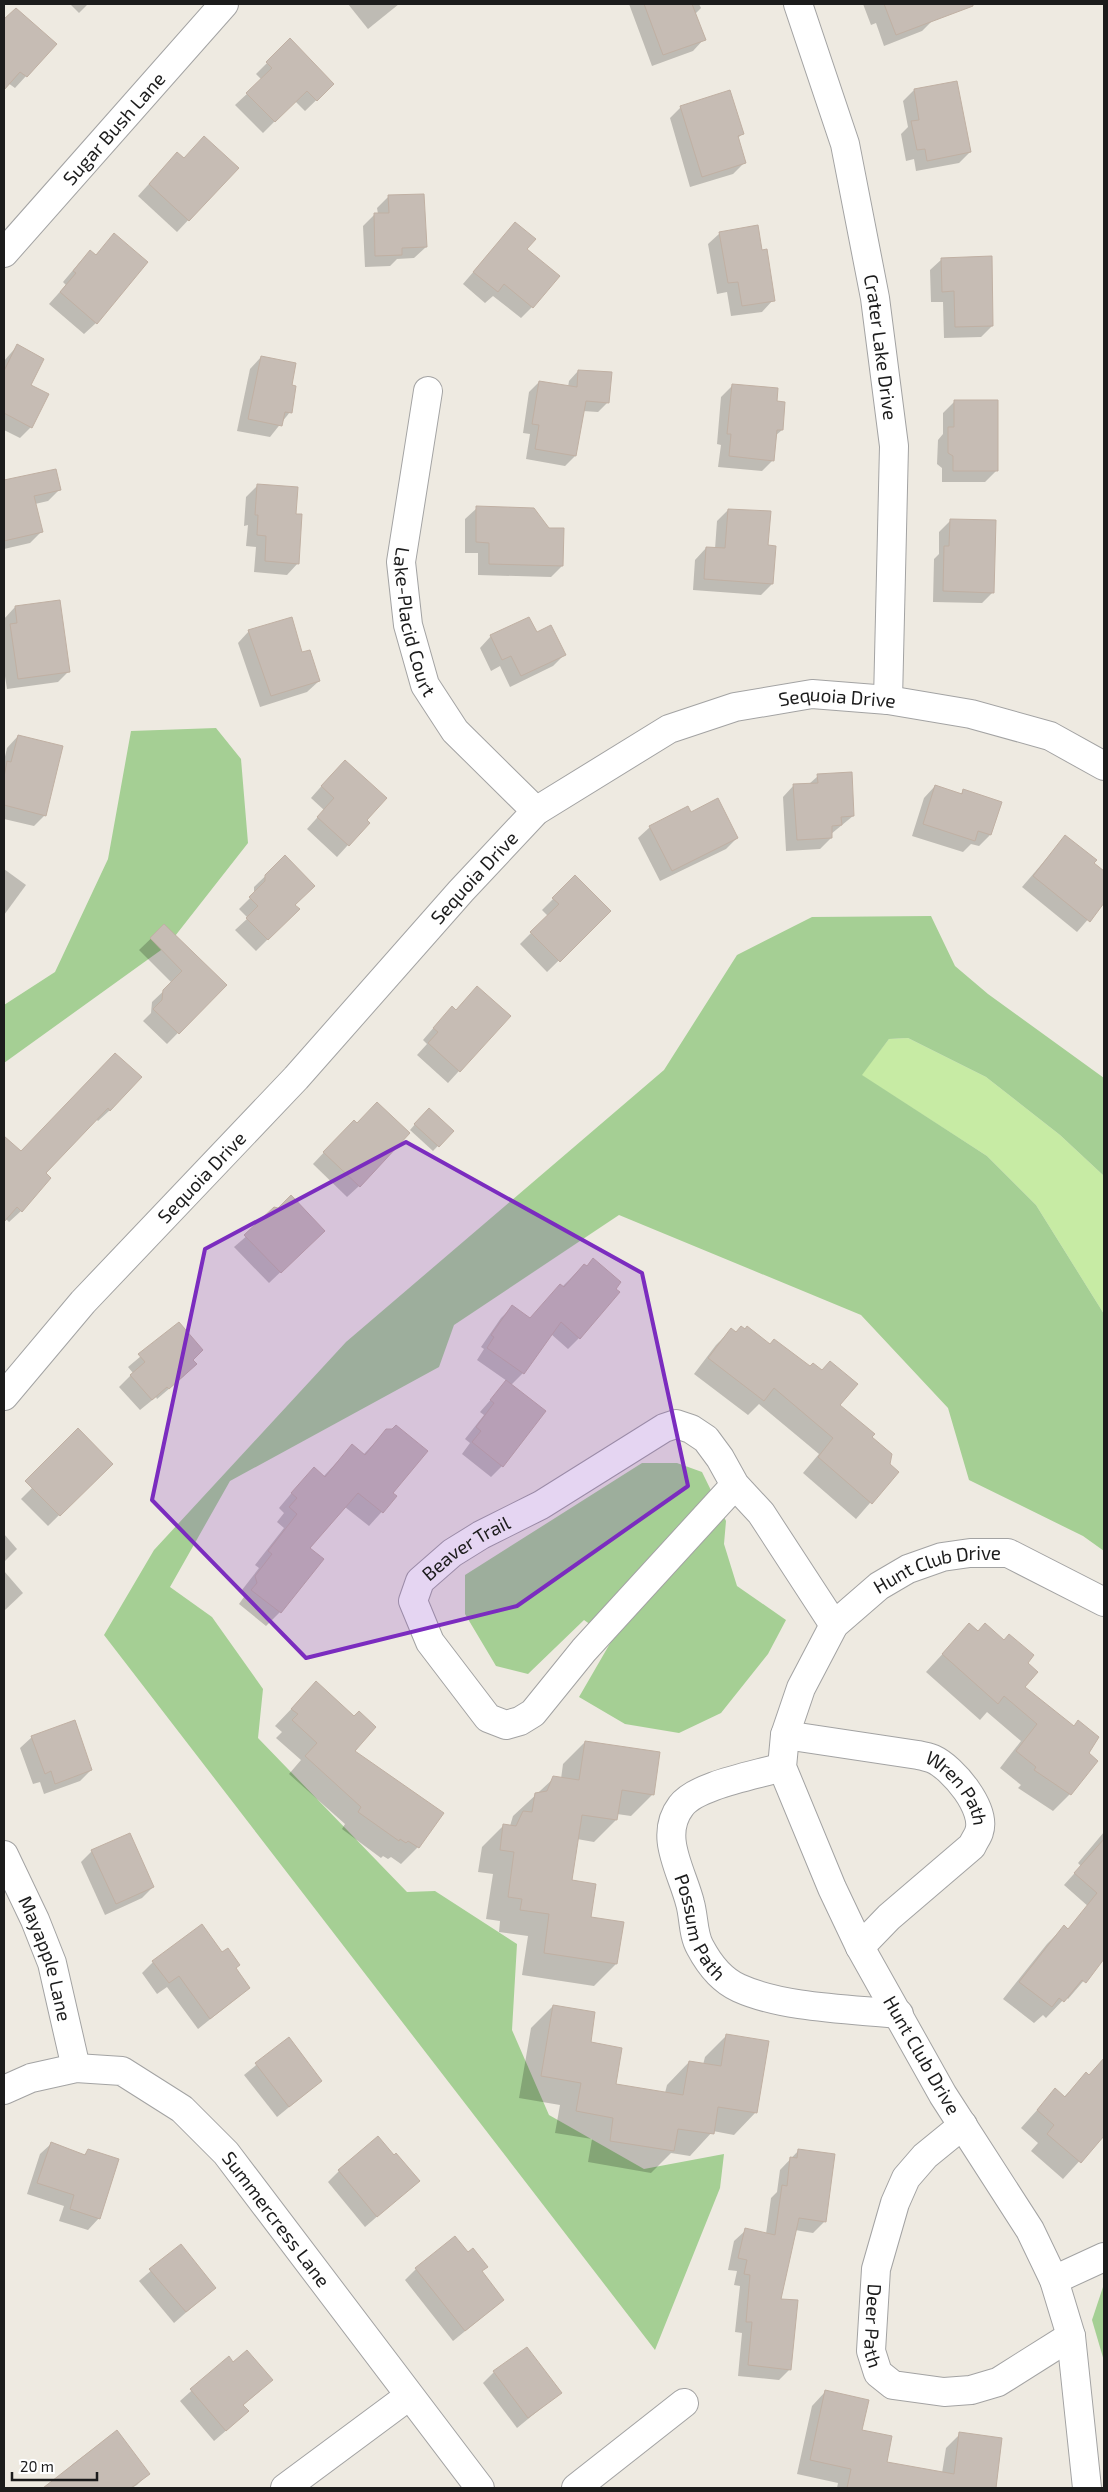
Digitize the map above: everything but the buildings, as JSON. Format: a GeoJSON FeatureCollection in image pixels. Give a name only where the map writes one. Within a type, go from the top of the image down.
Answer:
{"type":"FeatureCollection","features":[{"type":"Feature","properties":{"kind":"street","name":"Sugar Bush Lane"},"geometry":{"type":"LineString","coordinates":[[4,253],[224,4]]}},
{"type":"Feature","properties":{"kind":"street","name":"Crater Lake Drive"},"geometry":{"type":"LineString","coordinates":[[798,4],[845,144],[875,298],[894,446],[888,700]]}},
{"type":"Feature","properties":{"kind":"street","name":"Lake-Placid Court"},"geometry":{"type":"LineString","coordinates":[[428,391],[401,562],[408,625],[425,685],[455,731],[536,811]]}},
{"type":"Feature","properties":{"kind":"street","name":"Sequoia Drive"},"geometry":{"type":"LineString","coordinates":[[4,1396],[84,1302],[296,1078],[461,891],[536,811],[669,729],[735,707],[812,694],[888,700],[971,714],[1050,736],[1104,766]]}},
{"type":"Feature","properties":{"kind":"street","name":"Beaver Trail"},"geometry":{"type":"LineString","coordinates":[[676,1424],[691,1429],[706,1439],[720,1458],[735,1485],[584,1650],[533,1713],[520,1721],[506,1726],[488,1718],[443,1662],[430,1642],[420,1621],[413,1601],[420,1582],[452,1553],[481,1535],[541,1505],[664,1428],[676,1424]]}},
{"type":"Feature","properties":{"kind":"street"},"geometry":{"type":"LineString","coordinates":[[735,1485],[761,1513],[834,1625]]}},
{"type":"Feature","properties":{"kind":"street","name":"Hunt Club Drive"},"geometry":{"type":"LineString","coordinates":[[1087,2488],[1071,2336],[1054,2280],[1030,2230],[943,2095],[860,1947],[832,1888],[782,1767],[785,1735],[801,1688],[834,1625],[879,1586],[908,1569],[942,1557],[970,1552],[1008,1553],[1104,1602]]}},
{"type":"Feature","properties":{"kind":"street","name":"Wren Path"},"geometry":{"type":"LineString","coordinates":[[785,1735],[918,1755],[934,1760],[960,1782],[980,1814],[980,1831],[972,1846],[889,1917],[860,1947]]}},
{"type":"Feature","properties":{"kind":"street","name":"Possum Path"},"geometry":{"type":"LineString","coordinates":[[782,1767],[706,1788],[692,1795],[682,1804],[673,1819],[671,1846],[690,1902],[699,1945],[721,1977],[738,1988],[771,1998],[899,2014]]}},
{"type":"Feature","properties":{"kind":"street","name":"Mayapple Lane"},"geometry":{"type":"LineString","coordinates":[[4,1856],[52,1963],[76,2068]]}},
{"type":"Feature","properties":{"kind":"street","name":"Summercress Lane"},"geometry":{"type":"LineString","coordinates":[[4,2090],[31,2078],[76,2068],[122,2071],[182,2109],[226,2153],[480,2488]]}},
{"type":"Feature","properties":{"kind":"street","name":"Deer Path"},"geometry":{"type":"LineString","coordinates":[[963,2125],[925,2156],[906,2178],[896,2203],[876,2269],[871,2351],[878,2373],[893,2384],[944,2392],[971,2390],[998,2382],[1071,2336]]}},
{"type":"Feature","properties":{"kind":"street"},"geometry":{"type":"LineString","coordinates":[[1054,2280],[1104,2257]]}},
{"type":"Feature","properties":{"kind":"street"},"geometry":{"type":"LineString","coordinates":[[285,2488],[409,2396]]}},
{"type":"Feature","properties":{"kind":"street"},"geometry":{"type":"LineString","coordinates":[[576,2488],[684,2403]]}},
{"type":"Feature","properties":{"kind":"street"},"geometry":{"type":"LineString","coordinates":[[1097,2488],[1104,2486]]}},
{"type":"Feature","properties":{"kind":"highlighted area"},"geometry":{"type":"Polygon","coordinates":[[[406,1142],[642,1273],[688,1486],[517,1606],[306,1658],[152,1500],[205,1249],[406,1142]]]}},
{"type":"Feature","properties":{"kind":"green space"},"geometry":{"type":"Polygon","coordinates":[[[216,728],[241,759],[248,843],[168,945],[4,1063],[4,1005],[55,972],[108,859],[131,731],[216,728]]]}},
{"type":"Feature","properties":{"kind":"green space"},"geometry":{"type":"Polygon","coordinates":[[[931,916],[955,966],[988,994],[1104,1078],[1104,1176],[1060,1135],[986,1077],[908,1038],[889,1039],[862,1075],[987,1156],[1036,1205],[1104,1314],[1104,1551],[1083,1536],[969,1480],[948,1408],[861,1315],[619,1215],[454,1325],[439,1367],[230,1481],[170,1587],[212,1617],[263,1689],[258,1738],[407,1892],[435,1891],[517,1944],[512,2030],[549,2115],[644,2169],[724,2154],[720,2188],[655,2350],[104,1635],[154,1550],[346,1342],[664,1070],[737,955],[812,917],[931,916]]]}},
{"type":"Feature","properties":{"kind":"green space"},"geometry":{"type":"Polygon","coordinates":[[[908,1038],[986,1077],[1060,1135],[1104,1176],[1104,1314],[1036,1205],[987,1156],[861,1075],[889,1039],[908,1038]]]}},
{"type":"Feature","properties":{"kind":"green space"},"geometry":{"type":"Polygon","coordinates":[[[642,1463],[677,1463],[702,1472],[726,1521],[724,1544],[737,1586],[786,1620],[768,1654],[721,1713],[679,1733],[625,1724],[579,1697],[612,1640],[584,1620],[528,1674],[496,1666],[465,1614],[465,1575],[642,1463]]]}},
{"type":"Feature","properties":{"kind":"green space"},"geometry":{"type":"Polygon","coordinates":[[[1104,2284],[1104,2361],[1092,2320],[1104,2284]]]}}]}
